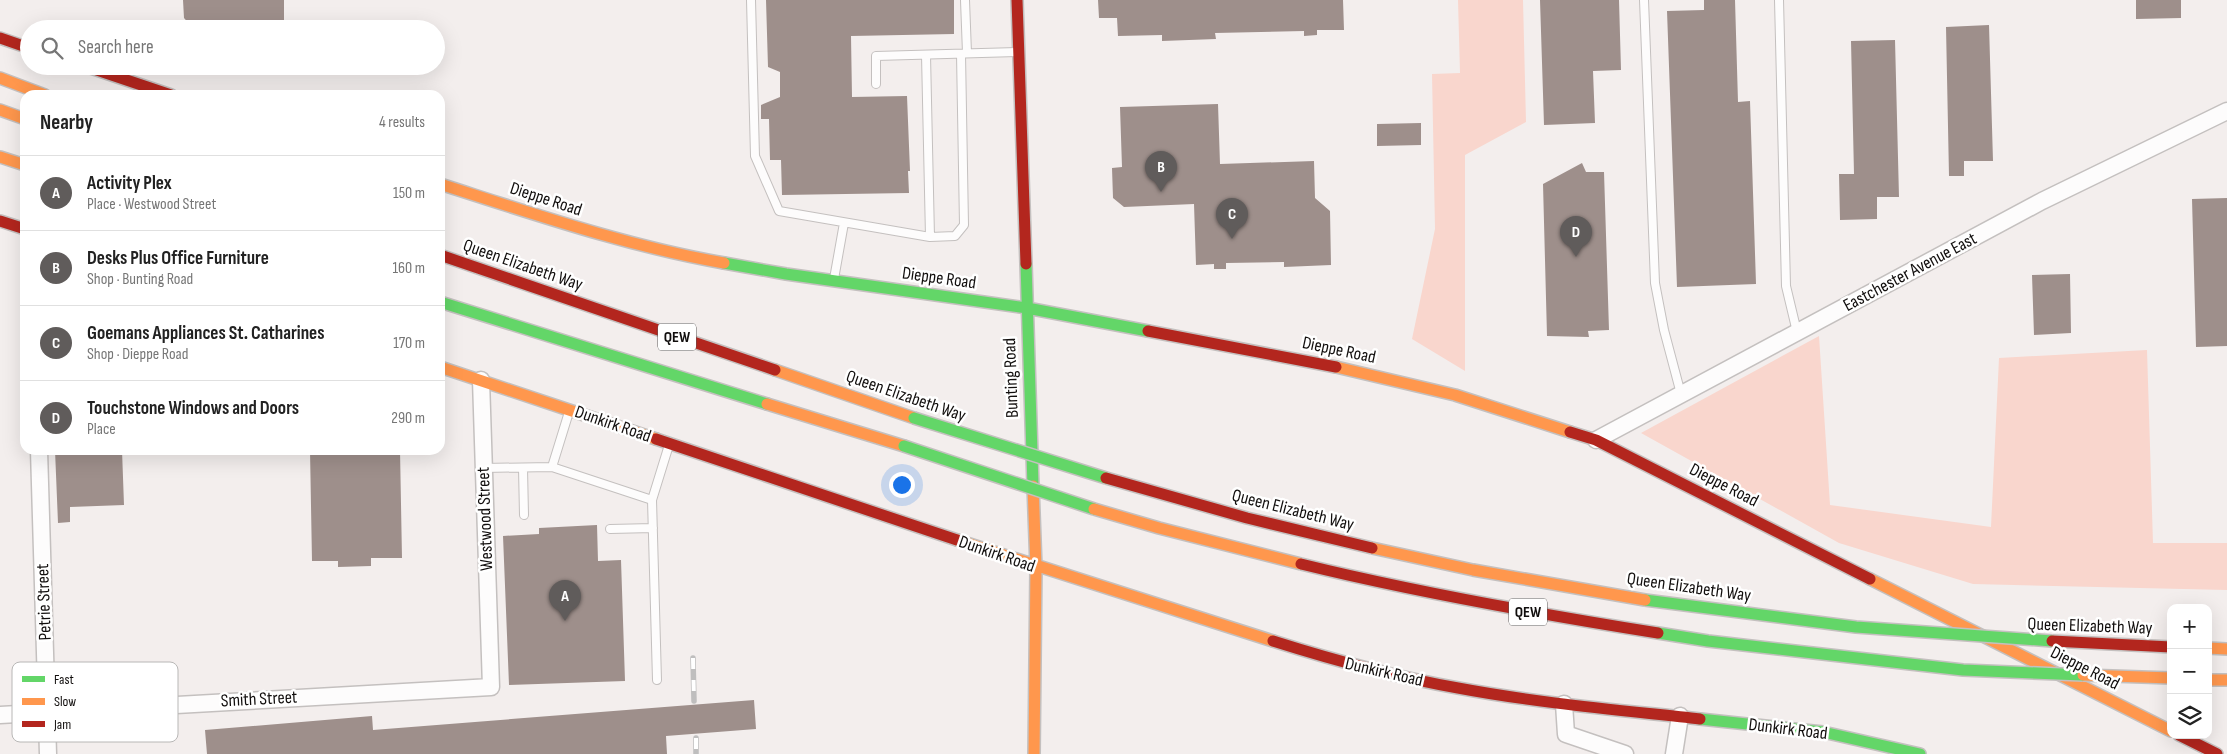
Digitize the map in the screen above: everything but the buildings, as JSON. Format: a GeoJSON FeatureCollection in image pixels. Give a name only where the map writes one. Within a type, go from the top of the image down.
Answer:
{"type":"FeatureCollection","features":[{"type":"Feature","properties":{"kind":"main road","name":"Bunting Road"},"geometry":{"type":"LineString","coordinates":[[1017,0],[1036,567],[1034,754]]}},
{"type":"Feature","properties":{"kind":"main road"},"geometry":{"type":"LineString","coordinates":[[0,38],[20,45]]}},
{"type":"Feature","properties":{"kind":"main road"},"geometry":{"type":"LineString","coordinates":[[112,75],[156,90]]}},
{"type":"Feature","properties":{"kind":"main road"},"geometry":{"type":"LineString","coordinates":[[0,78],[32,90]]}},
{"type":"Feature","properties":{"kind":"main road"},"geometry":{"type":"LineString","coordinates":[[0,110],[20,116]]}},
{"type":"Feature","properties":{"kind":"main road"},"geometry":{"type":"LineString","coordinates":[[0,157],[20,163]]}},
{"type":"Feature","properties":{"kind":"main road","name":"Dieppe Road"},"geometry":{"type":"LineString","coordinates":[[445,186],[575,227],[651,248],[738,266],[1027,308],[1304,360],[1400,381],[1496,407],[1596,440],[2167,729]]}},
{"type":"Feature","properties":{"kind":"main road"},"geometry":{"type":"LineString","coordinates":[[0,220],[20,227]]}},
{"type":"Feature","properties":{"kind":"main road","name":"Queen Elizabeth Way"},"geometry":{"type":"LineString","coordinates":[[445,257],[914,418],[1076,470],[1242,516],[1381,549],[1504,575],[1710,609],[1856,627],[1990,639],[2167,647]]}},
{"type":"Feature","properties":{"kind":"main road","name":"QEW"},"geometry":{"type":"LineString","coordinates":[[445,304],[904,446],[1071,502],[1159,528],[1346,575],[1538,614],[1708,641],[1963,670],[2167,678]]}},
{"type":"Feature","properties":{"kind":"main road","name":"Dunkirk Road"},"geometry":{"type":"LineString","coordinates":[[445,368],[1036,567],[1323,657],[1457,688],[1564,704],[1823,732],[1920,754]]}},
{"type":"Feature","properties":{"kind":"main road"},"geometry":{"type":"LineString","coordinates":[[2212,648],[2227,649]]}},
{"type":"Feature","properties":{"kind":"main road"},"geometry":{"type":"LineString","coordinates":[[2212,680],[2227,680]]}},
{"type":"Feature","properties":{"kind":"main road"},"geometry":{"type":"LineString","coordinates":[[1023,738],[1036,682]]}},
{"type":"Feature","properties":{"kind":"main road"},"geometry":{"type":"LineString","coordinates":[[2187,739],[2214,753]]}},
{"type":"Feature","properties":{"kind":"street","name":"Eastchester Avenue East"},"geometry":{"type":"LineString","coordinates":[[1596,440],[2042,201],[2227,111]]}},
{"type":"Feature","properties":{"kind":"street","name":"Westwood Street"},"geometry":{"type":"LineString","coordinates":[[480,380],[490,659]]}},
{"type":"Feature","properties":{"kind":"street","name":"Petrie Street"},"geometry":{"type":"LineString","coordinates":[[39,455],[45,662]]}},
{"type":"Feature","properties":{"kind":"street","name":"Smith Street"},"geometry":{"type":"LineString","coordinates":[[178,704],[491,687],[490,659]]}},
{"type":"Feature","properties":{"kind":"street"},"geometry":{"type":"LineString","coordinates":[[1564,704],[1566,734],[1625,754]]}},
{"type":"Feature","properties":{"kind":"street"},"geometry":{"type":"LineString","coordinates":[[1674,754],[1680,716]]}},
{"type":"Feature","properties":{"kind":"lane"},"geometry":{"type":"LineString","coordinates":[[751,0],[755,156],[779,212],[930,237],[955,236],[964,225],[965,0]]}},
{"type":"Feature","properties":{"kind":"lane"},"geometry":{"type":"LineString","coordinates":[[1644,0],[1655,283],[1664,330],[1681,394]]}},
{"type":"Feature","properties":{"kind":"lane"},"geometry":{"type":"LineString","coordinates":[[1779,0],[1786,286],[1797,332]]}},
{"type":"Feature","properties":{"kind":"lane"},"geometry":{"type":"LineString","coordinates":[[876,84],[876,56],[1019,52]]}},
{"type":"Feature","properties":{"kind":"lane"},"geometry":{"type":"LineString","coordinates":[[926,55],[930,237]]}},
{"type":"Feature","properties":{"kind":"lane"},"geometry":{"type":"LineString","coordinates":[[834,281],[844,223]]}},
{"type":"Feature","properties":{"kind":"lane"},"geometry":{"type":"LineString","coordinates":[[552,467],[569,410]]}},
{"type":"Feature","properties":{"kind":"lane"},"geometry":{"type":"LineString","coordinates":[[657,680],[652,500],[670,444]]}},
{"type":"Feature","properties":{"kind":"lane"},"geometry":{"type":"LineString","coordinates":[[483,468],[552,467],[652,500]]}},
{"type":"Feature","properties":{"kind":"lane"},"geometry":{"type":"LineString","coordinates":[[523,468],[524,515]]}},
{"type":"Feature","properties":{"kind":"lane"},"geometry":{"type":"LineString","coordinates":[[610,529],[653,528]]}},
{"type":"Feature","properties":{"kind":"shaded area"},"geometry":{"type":"Polygon","coordinates":[[[1458,0],[1523,0],[1526,122],[1465,155],[1465,371],[1412,339],[1435,229],[1432,74],[1460,73],[1458,0]]]}},
{"type":"Feature","properties":{"kind":"shaded area"},"geometry":{"type":"Polygon","coordinates":[[[1819,336],[1830,505],[1991,527],[1999,358],[2147,350],[2153,543],[2227,543],[2227,590],[1973,584],[1839,543],[1641,433],[1819,336]]]}},
{"type":"Feature","properties":{"kind":"railway"},"geometry":{"type":"LineString","coordinates":[[693,658],[694,701]]}},
{"type":"Feature","properties":{"kind":"railway"},"geometry":{"type":"LineString","coordinates":[[696,738],[696,754]]}},
{"type":"Feature","properties":{"kind":"traffic: fast"},"geometry":{"type":"LineString","coordinates":[[724,263],[786,274],[1027,308],[1148,331]]}},
{"type":"Feature","properties":{"kind":"traffic: fast"},"geometry":{"type":"LineString","coordinates":[[1026,264],[1033,486]]}},
{"type":"Feature","properties":{"kind":"traffic: fast"},"geometry":{"type":"LineString","coordinates":[[445,304],[767,404]]}},
{"type":"Feature","properties":{"kind":"traffic: fast"},"geometry":{"type":"LineString","coordinates":[[914,418],[1106,478]]}},
{"type":"Feature","properties":{"kind":"traffic: fast"},"geometry":{"type":"LineString","coordinates":[[904,446],[1094,509]]}},
{"type":"Feature","properties":{"kind":"traffic: fast"},"geometry":{"type":"LineString","coordinates":[[1645,600],[1856,627],[2052,641]]}},
{"type":"Feature","properties":{"kind":"traffic: fast"},"geometry":{"type":"LineString","coordinates":[[1658,633],[1708,641],[1963,670],[2083,675]]}},
{"type":"Feature","properties":{"kind":"traffic: fast"},"geometry":{"type":"LineString","coordinates":[[1700,719],[1823,732],[1920,754]]}},
{"type":"Feature","properties":{"kind":"traffic: slow"},"geometry":{"type":"LineString","coordinates":[[0,78],[32,90]]}},
{"type":"Feature","properties":{"kind":"traffic: slow"},"geometry":{"type":"LineString","coordinates":[[0,110],[20,117]]}},
{"type":"Feature","properties":{"kind":"traffic: slow"},"geometry":{"type":"LineString","coordinates":[[0,157],[20,163]]}},
{"type":"Feature","properties":{"kind":"traffic: slow"},"geometry":{"type":"LineString","coordinates":[[445,186],[546,218],[652,248],[724,263]]}},
{"type":"Feature","properties":{"kind":"traffic: slow"},"geometry":{"type":"LineString","coordinates":[[1336,367],[1455,395],[1570,432]]}},
{"type":"Feature","properties":{"kind":"traffic: slow"},"geometry":{"type":"LineString","coordinates":[[445,369],[656,439]]}},
{"type":"Feature","properties":{"kind":"traffic: slow"},"geometry":{"type":"LineString","coordinates":[[775,370],[914,418]]}},
{"type":"Feature","properties":{"kind":"traffic: slow"},"geometry":{"type":"LineString","coordinates":[[767,404],[904,446]]}},
{"type":"Feature","properties":{"kind":"traffic: slow"},"geometry":{"type":"LineString","coordinates":[[1033,486],[1036,567],[1034,754]]}},
{"type":"Feature","properties":{"kind":"traffic: slow"},"geometry":{"type":"LineString","coordinates":[[1094,509],[1159,528],[1301,564]]}},
{"type":"Feature","properties":{"kind":"traffic: slow"},"geometry":{"type":"LineString","coordinates":[[957,540],[1273,641]]}},
{"type":"Feature","properties":{"kind":"traffic: slow"},"geometry":{"type":"LineString","coordinates":[[1372,548],[1473,570],[1645,600]]}},
{"type":"Feature","properties":{"kind":"traffic: slow"},"geometry":{"type":"LineString","coordinates":[[1870,579],[2167,729]]}},
{"type":"Feature","properties":{"kind":"traffic: slow"},"geometry":{"type":"LineString","coordinates":[[2212,648],[2227,649]]}},
{"type":"Feature","properties":{"kind":"traffic: slow"},"geometry":{"type":"LineString","coordinates":[[2083,675],[2167,678]]}},
{"type":"Feature","properties":{"kind":"traffic: slow"},"geometry":{"type":"LineString","coordinates":[[2212,680],[2227,680]]}},
{"type":"Feature","properties":{"kind":"traffic: jam"},"geometry":{"type":"LineString","coordinates":[[1017,0],[1026,264]]}},
{"type":"Feature","properties":{"kind":"traffic: jam"},"geometry":{"type":"LineString","coordinates":[[0,38],[20,45]]}},
{"type":"Feature","properties":{"kind":"traffic: jam"},"geometry":{"type":"LineString","coordinates":[[112,75],[156,90]]}},
{"type":"Feature","properties":{"kind":"traffic: jam"},"geometry":{"type":"LineString","coordinates":[[0,221],[20,227]]}},
{"type":"Feature","properties":{"kind":"traffic: jam"},"geometry":{"type":"LineString","coordinates":[[445,257],[775,370]]}},
{"type":"Feature","properties":{"kind":"traffic: jam"},"geometry":{"type":"LineString","coordinates":[[1148,331],[1336,367]]}},
{"type":"Feature","properties":{"kind":"traffic: jam"},"geometry":{"type":"LineString","coordinates":[[1570,432],[1596,440],[1870,579]]}},
{"type":"Feature","properties":{"kind":"traffic: jam"},"geometry":{"type":"LineString","coordinates":[[656,439],[957,540]]}},
{"type":"Feature","properties":{"kind":"traffic: jam"},"geometry":{"type":"LineString","coordinates":[[1106,478],[1247,518],[1372,548]]}},
{"type":"Feature","properties":{"kind":"traffic: jam"},"geometry":{"type":"LineString","coordinates":[[1301,564],[1479,602],[1658,633]]}},
{"type":"Feature","properties":{"kind":"traffic: jam"},"geometry":{"type":"LineString","coordinates":[[1273,641],[1364,668],[1458,688],[1548,702],[1700,719]]}},
{"type":"Feature","properties":{"kind":"traffic: jam"},"geometry":{"type":"LineString","coordinates":[[2052,641],[2167,647]]}},
{"type":"Feature","properties":{"kind":"traffic: jam"},"geometry":{"type":"LineString","coordinates":[[2187,739],[2217,754]]}},
{"type":"Feature","properties":{"kind":"place","name":"Desks Plus Office Furniture"},"geometry":{"type":"Point","coordinates":[1161,192]}},
{"type":"Feature","properties":{"kind":"place","name":"Goemans Appliances St. Catharines"},"geometry":{"type":"Point","coordinates":[1232,239]}},
{"type":"Feature","properties":{"kind":"place","name":"Touchstone Windows and Doors"},"geometry":{"type":"Point","coordinates":[1576,257]}},
{"type":"Feature","properties":{"kind":"place","name":"Activity Plex"},"geometry":{"type":"Point","coordinates":[565,621]}}]}
